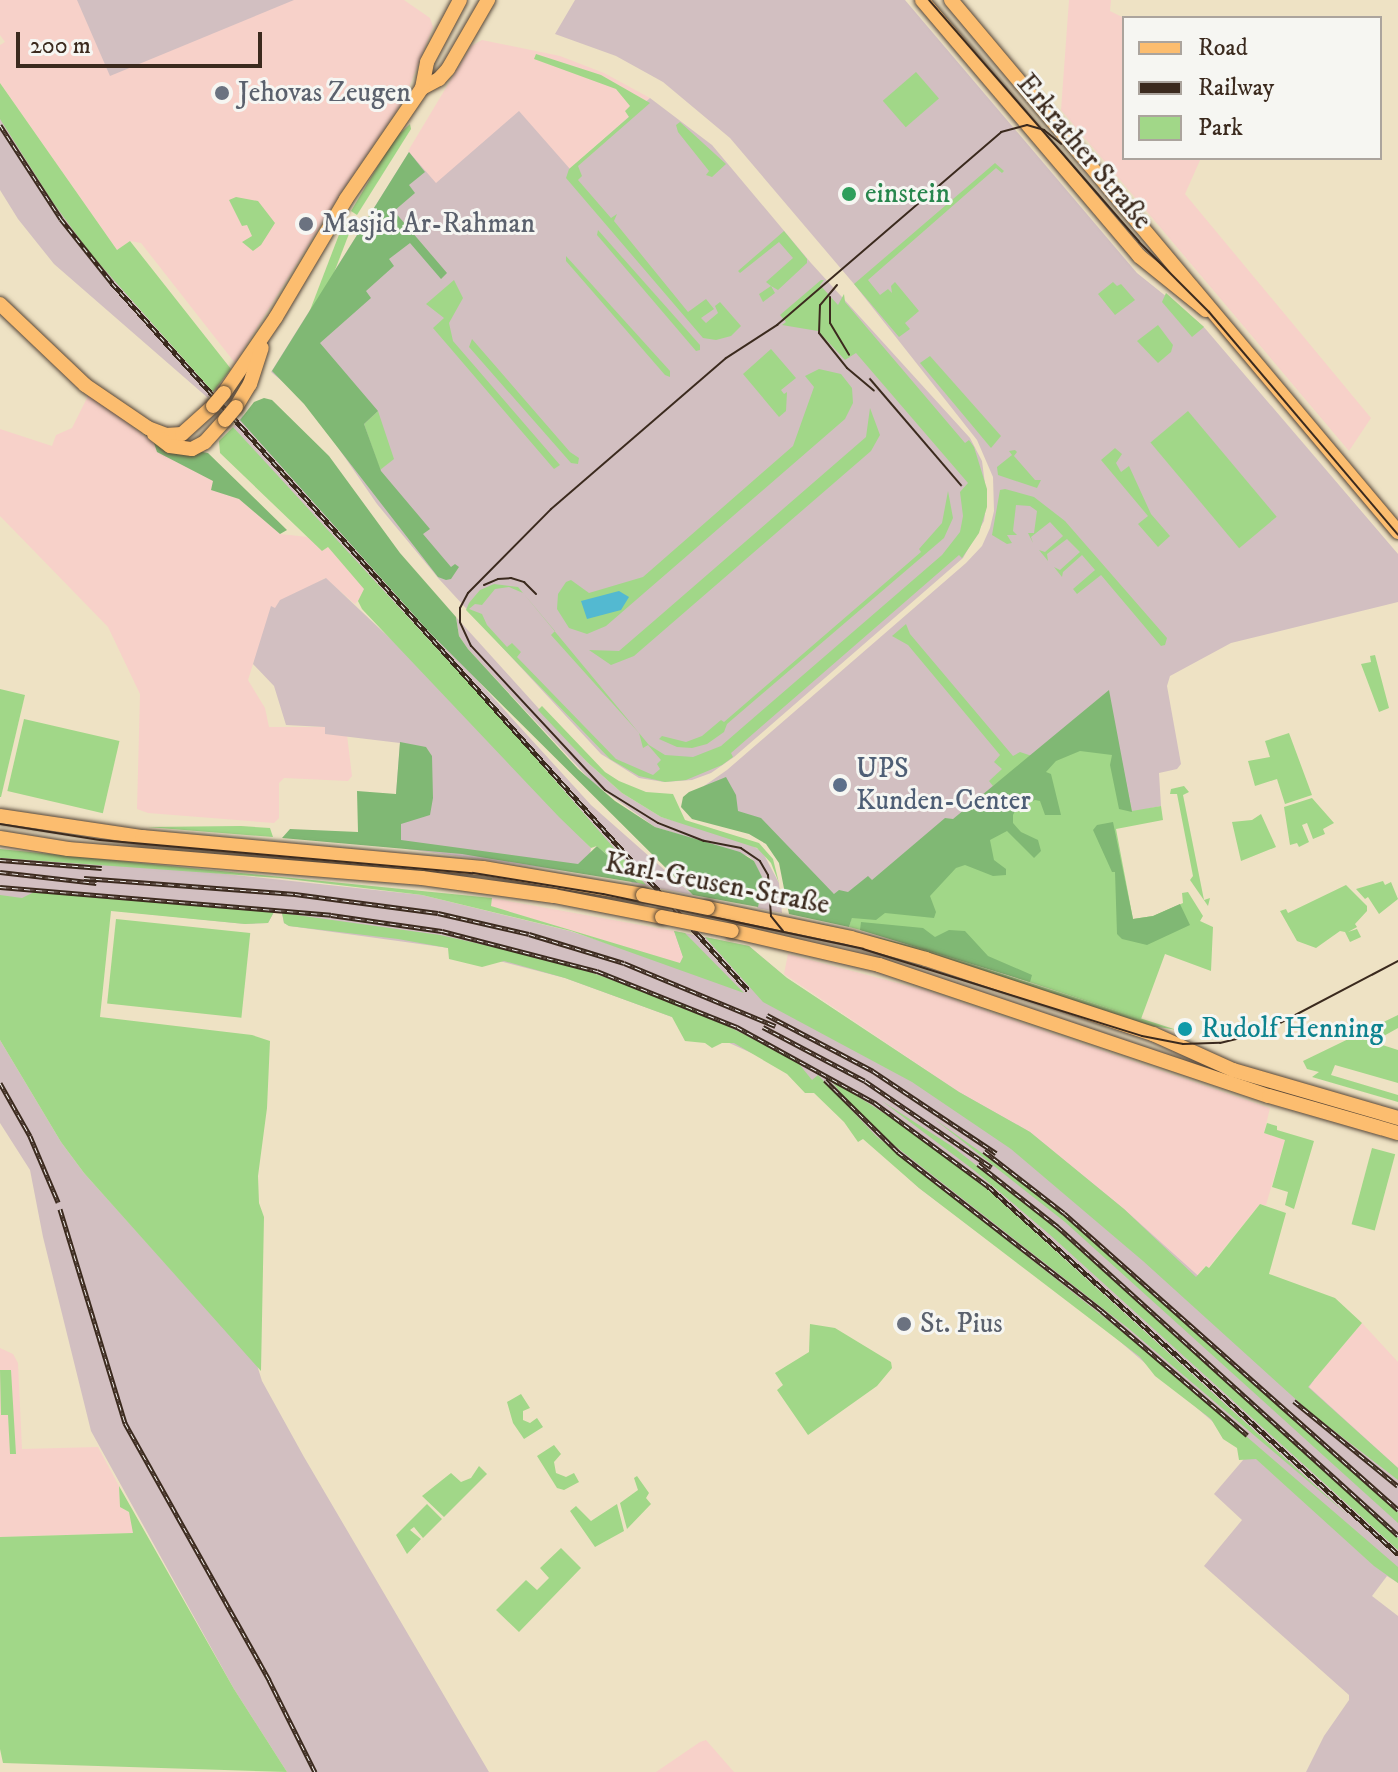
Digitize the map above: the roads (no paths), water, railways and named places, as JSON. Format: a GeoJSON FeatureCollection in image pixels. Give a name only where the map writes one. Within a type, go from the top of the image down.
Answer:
{"type":"FeatureCollection","features":[{"type":"Feature","properties":{"kind":"main road"},"geometry":{"type":"LineString","coordinates":[[422,88],[439,79],[448,69],[461,20],[460,0]]}},
{"type":"Feature","properties":{"kind":"main road"},"geometry":{"type":"LineString","coordinates":[[148,428],[175,435],[192,426],[224,393],[332,228],[340,221],[355,191],[422,88],[427,62],[461,20],[488,0]]}},
{"type":"Feature","properties":{"kind":"main road","name":"Erkrather Straße"},"geometry":{"type":"LineString","coordinates":[[922,0],[1139,256],[1221,324]]}},
{"type":"Feature","properties":{"kind":"main road","name":"Erkrather Straße"},"geometry":{"type":"LineString","coordinates":[[951,0],[1398,532]]}},
{"type":"Feature","properties":{"kind":"main road"},"geometry":{"type":"LineString","coordinates":[[0,304],[85,385],[175,448],[192,449],[205,442],[236,407],[250,384],[271,325]]}},
{"type":"Feature","properties":{"kind":"main road","name":"Karl-Geusen-Straße"},"geometry":{"type":"LineString","coordinates":[[0,813],[81,830],[423,861],[643,895],[875,944],[1153,1034],[1297,1097],[1398,1118]]}},
{"type":"Feature","properties":{"kind":"main road","name":"Karl-Geusen-Straße"},"geometry":{"type":"LineString","coordinates":[[0,838],[68,849],[436,880],[732,931],[866,961],[1297,1097],[1398,1133]]}},
{"type":"Feature","properties":{"kind":"main road"},"geometry":{"type":"LineString","coordinates":[[989,1001],[1000,989],[1058,1002]]}},
{"type":"Feature","properties":{"kind":"water"},"geometry":{"type":"Polygon","coordinates":[[[619,591],[629,597],[621,610],[587,619],[581,601],[619,591]]]}},
{"type":"Feature","properties":{"kind":"tram line"},"geometry":{"type":"LineString","coordinates":[[929,0],[1139,242],[1209,312],[1398,535]]}},
{"type":"Feature","properties":{"kind":"tram line"},"geometry":{"type":"LineString","coordinates":[[783,931],[771,916],[768,875],[760,861],[741,848],[704,841],[658,823],[605,790],[471,646],[460,622],[460,608],[468,593],[551,509],[726,358],[777,325],[1001,132],[1027,125],[1044,130],[1061,144]]}},
{"type":"Feature","properties":{"kind":"tram line"},"geometry":{"type":"LineString","coordinates":[[837,285],[820,305],[819,333],[847,368],[874,391]]}},
{"type":"Feature","properties":{"kind":"tram line"},"geometry":{"type":"LineString","coordinates":[[830,297],[830,323],[849,355]]}},
{"type":"Feature","properties":{"kind":"tram line"},"geometry":{"type":"LineString","coordinates":[[870,379],[961,485]]}},
{"type":"Feature","properties":{"kind":"tram line"},"geometry":{"type":"LineString","coordinates":[[484,585],[511,578],[524,582],[536,594]]}},
{"type":"Feature","properties":{"kind":"tram line"},"geometry":{"type":"LineString","coordinates":[[0,824],[100,840],[473,873],[603,894],[863,949],[1142,1036],[1183,1044],[1220,1043],[1261,1033],[1398,961]]}},
{"type":"Feature","properties":{"kind":"railway"},"geometry":{"type":"LineString","coordinates":[[0,125],[61,219],[112,283],[748,990]]}},
{"type":"Feature","properties":{"kind":"railway"},"geometry":{"type":"LineString","coordinates":[[0,860],[102,868]]}},
{"type":"Feature","properties":{"kind":"railway"},"geometry":{"type":"LineString","coordinates":[[0,872],[96,883]]}},
{"type":"Feature","properties":{"kind":"railway"},"geometry":{"type":"LineString","coordinates":[[84,878],[295,894],[438,913],[529,934],[624,963],[775,1026]]}},
{"type":"Feature","properties":{"kind":"railway"},"geometry":{"type":"LineString","coordinates":[[0,887],[331,915],[442,931],[597,971],[737,1027],[875,1103],[989,1187],[1398,1554]]}},
{"type":"Feature","properties":{"kind":"railway"},"geometry":{"type":"LineString","coordinates":[[767,1015],[873,1071],[996,1153]]}},
{"type":"Feature","properties":{"kind":"railway"},"geometry":{"type":"LineString","coordinates":[[763,1027],[865,1081],[991,1167]]}},
{"type":"Feature","properties":{"kind":"railway"},"geometry":{"type":"LineString","coordinates":[[825,1080],[898,1152],[1102,1311],[1247,1435]]}},
{"type":"Feature","properties":{"kind":"railway"},"geometry":{"type":"LineString","coordinates":[[0,1083],[30,1136],[58,1202]]}},
{"type":"Feature","properties":{"kind":"railway"},"geometry":{"type":"LineString","coordinates":[[984,1151],[1064,1213],[1398,1510]]}},
{"type":"Feature","properties":{"kind":"railway"},"geometry":{"type":"LineString","coordinates":[[978,1164],[1058,1227],[1398,1535]]}},
{"type":"Feature","properties":{"kind":"railway"},"geometry":{"type":"LineString","coordinates":[[60,1209],[125,1423],[269,1680],[315,1772]]}},
{"type":"Feature","properties":{"kind":"railway"},"geometry":{"type":"LineString","coordinates":[[1294,1401],[1398,1486]]}},
{"type":"Feature","properties":{"kind":"place","name":"Jehovas Zeugen"},"geometry":{"type":"Point","coordinates":[222,93]}},
{"type":"Feature","properties":{"kind":"place","name":"einstein"},"geometry":{"type":"Point","coordinates":[849,194]}},
{"type":"Feature","properties":{"kind":"place","name":"Masjid Ar-Rahman"},"geometry":{"type":"Point","coordinates":[306,224]}},
{"type":"Feature","properties":{"kind":"place","name":"UPS Kunden-Center"},"geometry":{"type":"Point","coordinates":[840,785]}},
{"type":"Feature","properties":{"kind":"place","name":"Rudolf Henning"},"geometry":{"type":"Point","coordinates":[1185,1029]}},
{"type":"Feature","properties":{"kind":"place","name":"St. Pius"},"geometry":{"type":"Point","coordinates":[904,1324]}}]}
